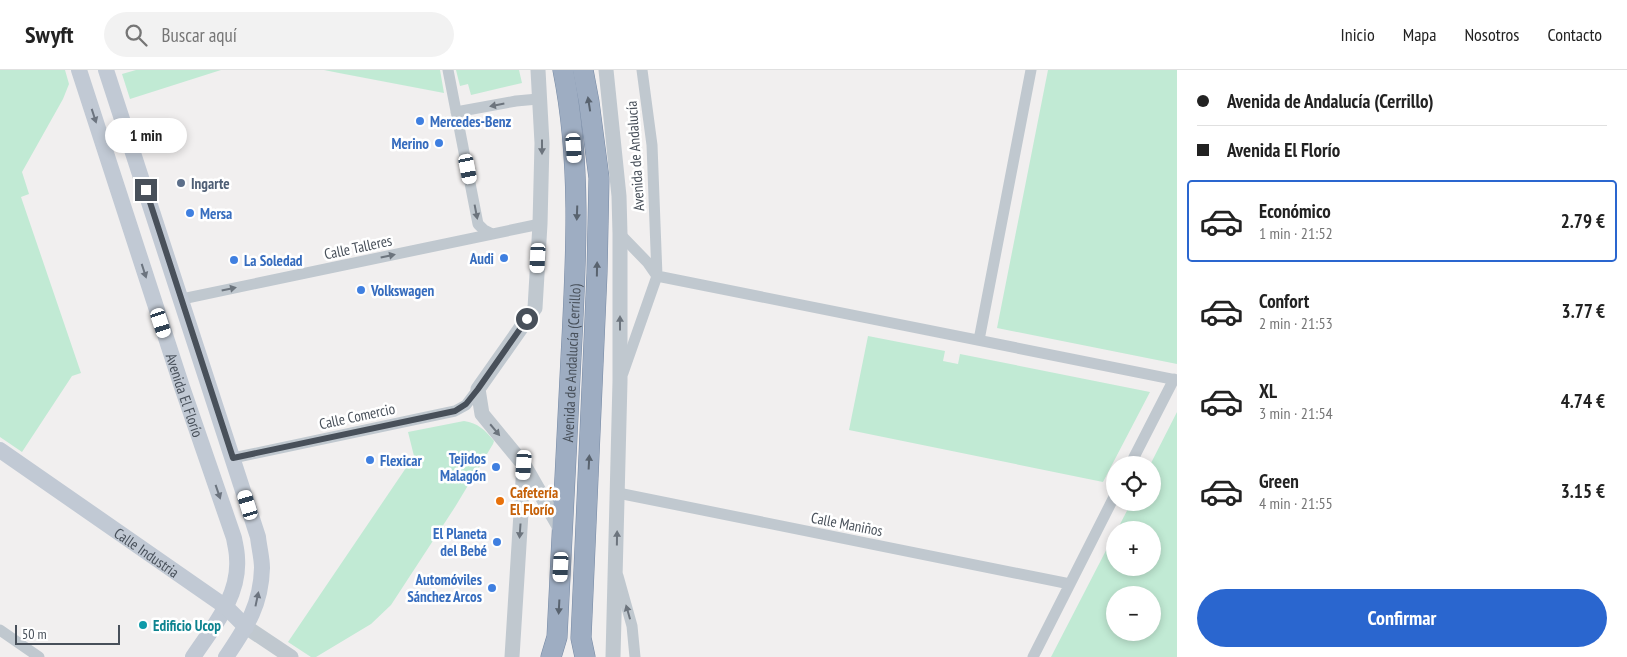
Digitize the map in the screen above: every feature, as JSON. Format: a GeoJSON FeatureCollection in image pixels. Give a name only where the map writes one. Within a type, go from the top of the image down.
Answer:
{"type":"FeatureCollection","features":[{"type":"Feature","properties":{"kind":"highway","name":"Avenida de Andalucía (Cerrillo)"},"geometry":{"type":"LineString","coordinates":[[551,657],[557,637],[563,533],[577,194],[573,132],[563,70]]}},
{"type":"Feature","properties":{"kind":"highway","name":"Avenida de Andalucía (Cerrillo)"},"geometry":{"type":"LineString","coordinates":[[583,70],[599,178],[597,282],[583,647]]}},
{"type":"Feature","properties":{"kind":"main road","name":"Avenida El Florío"},"geometry":{"type":"LineString","coordinates":[[79,70],[234,538],[237,559],[236,578],[226,607],[193,657]]}},
{"type":"Feature","properties":{"kind":"main road","name":"Avenida El Florío"},"geometry":{"type":"LineString","coordinates":[[106,70],[258,537],[262,567],[255,609],[246,627],[226,657]]}},
{"type":"Feature","properties":{"kind":"main road"},"geometry":{"type":"LineString","coordinates":[[156,307],[182,299]]}},
{"type":"Feature","properties":{"kind":"main road","name":"Calle Industria"},"geometry":{"type":"LineString","coordinates":[[0,450],[226,607],[246,627]]}},
{"type":"Feature","properties":{"kind":"main road"},"geometry":{"type":"LineString","coordinates":[[208,464],[233,458]]}},
{"type":"Feature","properties":{"kind":"street"},"geometry":{"type":"LineString","coordinates":[[448,70],[478,224],[492,234]]}},
{"type":"Feature","properties":{"kind":"street"},"geometry":{"type":"LineString","coordinates":[[538,70],[540,86],[538,99],[542,143],[535,308],[478,389],[482,414],[524,465],[563,533]]}},
{"type":"Feature","properties":{"kind":"street"},"geometry":{"type":"LineString","coordinates":[[606,70],[620,234],[620,381],[613,657]]}},
{"type":"Feature","properties":{"kind":"street","name":"Avenida de Andalucía"},"geometry":{"type":"LineString","coordinates":[[620,381],[657,276],[652,144],[642,70]]}},
{"type":"Feature","properties":{"kind":"street"},"geometry":{"type":"LineString","coordinates":[[979,340],[1031,70]]}},
{"type":"Feature","properties":{"kind":"street"},"geometry":{"type":"LineString","coordinates":[[456,112],[538,99]]}},
{"type":"Feature","properties":{"kind":"street"},"geometry":{"type":"LineString","coordinates":[[598,222],[615,160]]}},
{"type":"Feature","properties":{"kind":"street","name":"Calle Talleres"},"geometry":{"type":"LineString","coordinates":[[182,299],[540,224]]}},
{"type":"Feature","properties":{"kind":"street"},"geometry":{"type":"LineString","coordinates":[[620,234],[648,262],[657,276],[1176,380],[1135,456]]}},
{"type":"Feature","properties":{"kind":"street"},"geometry":{"type":"LineString","coordinates":[[637,251],[656,240]]}},
{"type":"Feature","properties":{"kind":"street","name":"Calle Comercio"},"geometry":{"type":"LineString","coordinates":[[233,458],[455,411],[466,404],[478,389]]}},
{"type":"Feature","properties":{"kind":"street"},"geometry":{"type":"LineString","coordinates":[[512,657],[524,465]]}},
{"type":"Feature","properties":{"kind":"street","name":"Calle Maniños"},"geometry":{"type":"LineString","coordinates":[[618,493],[1070,584]]}},
{"type":"Feature","properties":{"kind":"street"},"geometry":{"type":"LineString","coordinates":[[1033,657],[1107,511]]}},
{"type":"Feature","properties":{"kind":"street"},"geometry":{"type":"LineString","coordinates":[[616,568],[632,626],[635,657]]}},
{"type":"Feature","properties":{"kind":"street","name":"Calle Industria"},"geometry":{"type":"LineString","coordinates":[[246,627],[291,657]]}},
{"type":"Feature","properties":{"kind":"street"},"geometry":{"type":"LineString","coordinates":[[0,630],[39,657]]}},
{"type":"Feature","properties":{"kind":"green space"},"geometry":{"type":"Polygon","coordinates":[[[0,70],[65,70],[69,84],[63,99],[22,172],[29,194],[21,197],[81,373],[72,376],[22,452],[0,437],[0,70]]]}},
{"type":"Feature","properties":{"kind":"green space"},"geometry":{"type":"Polygon","coordinates":[[[136,70],[221,70],[130,99],[122,74],[136,70]]]}},
{"type":"Feature","properties":{"kind":"green space"},"geometry":{"type":"Polygon","coordinates":[[[324,70],[440,70],[444,93],[339,73],[324,70]]]}},
{"type":"Feature","properties":{"kind":"green space"},"geometry":{"type":"Polygon","coordinates":[[[456,70],[519,70],[522,83],[471,95],[468,84],[460,86],[456,70]]]}},
{"type":"Feature","properties":{"kind":"green space"},"geometry":{"type":"Polygon","coordinates":[[[1048,70],[1177,70],[1177,364],[997,328],[1048,70]]]}},
{"type":"Feature","properties":{"kind":"green space"},"geometry":{"type":"Polygon","coordinates":[[[868,336],[945,351],[943,361],[958,364],[960,354],[1150,392],[1117,456],[1106,456],[1106,476],[1103,482],[849,430],[868,336]]]}},
{"type":"Feature","properties":{"kind":"green space"},"geometry":{"type":"Polygon","coordinates":[[[1177,412],[1177,657],[1051,657],[1106,550],[1106,576],[1161,576],[1161,521],[1122,521],[1127,511],[1161,511],[1161,456],[1155,456],[1177,412]]]}},
{"type":"Feature","properties":{"kind":"green space"},"geometry":{"type":"Polygon","coordinates":[[[464,421],[473,423],[481,428],[494,441],[493,444],[455,507],[391,605],[371,624],[316,657],[311,657],[288,642],[414,456],[408,432],[464,421]]]}},
{"type":"Feature","properties":{"kind":"place","name":"Mercedes-Benz"},"geometry":{"type":"Point","coordinates":[420,121]}},
{"type":"Feature","properties":{"kind":"place","name":"Merino"},"geometry":{"type":"Point","coordinates":[439,143]}},
{"type":"Feature","properties":{"kind":"place","name":"Ingarte"},"geometry":{"type":"Point","coordinates":[181,183]}},
{"type":"Feature","properties":{"kind":"place","name":"Mersa"},"geometry":{"type":"Point","coordinates":[190,213]}},
{"type":"Feature","properties":{"kind":"place","name":"Audi"},"geometry":{"type":"Point","coordinates":[504,258]}},
{"type":"Feature","properties":{"kind":"place","name":"La Soledad"},"geometry":{"type":"Point","coordinates":[234,260]}},
{"type":"Feature","properties":{"kind":"place","name":"Volkswagen"},"geometry":{"type":"Point","coordinates":[361,290]}},
{"type":"Feature","properties":{"kind":"place","name":"Flexicar"},"geometry":{"type":"Point","coordinates":[370,460]}},
{"type":"Feature","properties":{"kind":"place","name":"Tejidos Malagón"},"geometry":{"type":"Point","coordinates":[496,467]}},
{"type":"Feature","properties":{"kind":"place","name":"Cafetería El Florío"},"geometry":{"type":"Point","coordinates":[500,501]}},
{"type":"Feature","properties":{"kind":"place","name":"El Planeta del Bebé"},"geometry":{"type":"Point","coordinates":[497,542]}},
{"type":"Feature","properties":{"kind":"place","name":"Automóviles Sánchez Arcos"},"geometry":{"type":"Point","coordinates":[492,588]}},
{"type":"Feature","properties":{"kind":"place","name":"Edificio Ucop"},"geometry":{"type":"Point","coordinates":[143,625]}},
{"type":"Feature","properties":{"kind":"route"},"geometry":{"type":"LineString","coordinates":[[146,190],[233,458],[455,411],[466,404],[478,389],[527,319]]}}]}
